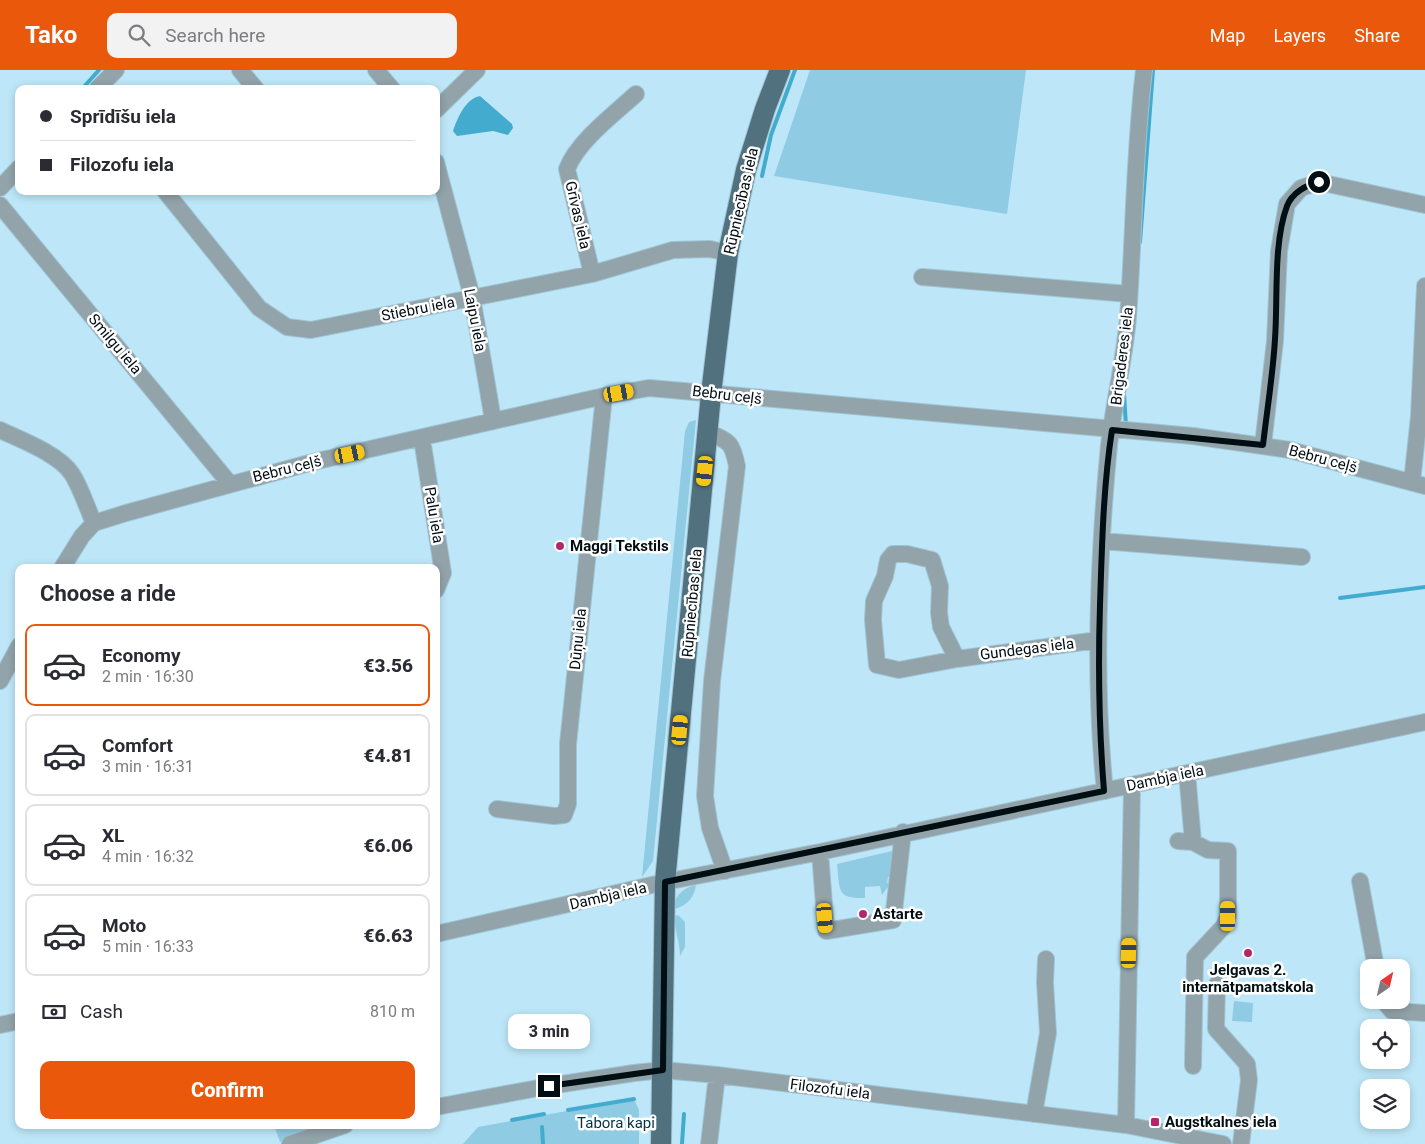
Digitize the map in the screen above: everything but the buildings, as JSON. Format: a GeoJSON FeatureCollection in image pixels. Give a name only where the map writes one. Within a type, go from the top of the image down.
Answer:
{"type":"FeatureCollection","features":[{"type":"Feature","properties":{"kind":"main road","name":"Rūpniecības iela"},"geometry":{"type":"LineString","coordinates":[[661,1144],[665,882],[712,394],[728,253],[746,170],[765,109],[780,70]]}},
{"type":"Feature","properties":{"kind":"street"},"geometry":{"type":"LineString","coordinates":[[101,85],[116,70]]}},
{"type":"Feature","properties":{"kind":"street"},"geometry":{"type":"LineString","coordinates":[[240,70],[253,85]]}},
{"type":"Feature","properties":{"kind":"street"},"geometry":{"type":"LineString","coordinates":[[376,70],[389,85]]}},
{"type":"Feature","properties":{"kind":"street"},"geometry":{"type":"LineString","coordinates":[[440,106],[477,70]]}},
{"type":"Feature","properties":{"kind":"street","name":"Brigaderes iela"},"geometry":{"type":"LineString","coordinates":[[1104,791],[1100,748],[1098,640],[1102,541],[1112,430],[1128,320],[1144,70]]}},
{"type":"Feature","properties":{"kind":"street","name":"Grīvas iela"},"geometry":{"type":"LineString","coordinates":[[592,274],[567,169],[571,159],[580,148],[636,94]]}},
{"type":"Feature","properties":{"kind":"street"},"geometry":{"type":"LineString","coordinates":[[0,188],[15,172]]}},
{"type":"Feature","properties":{"kind":"street","name":"Laipu iela"},"geometry":{"type":"LineString","coordinates":[[440,177],[472,298],[493,420]]}},
{"type":"Feature","properties":{"kind":"street"},"geometry":{"type":"LineString","coordinates":[[1263,445],[1275,341],[1279,251],[1287,204],[1301,188],[1319,182],[1425,205]]}},
{"type":"Feature","properties":{"kind":"street","name":"Stiebru iela"},"geometry":{"type":"LineString","coordinates":[[169,195],[259,308],[287,327],[310,330],[592,274],[674,250],[710,250],[728,253]]}},
{"type":"Feature","properties":{"kind":"street","name":"Smilgu iela"},"geometry":{"type":"LineString","coordinates":[[0,205],[230,484]]}},
{"type":"Feature","properties":{"kind":"street"},"geometry":{"type":"LineString","coordinates":[[922,277],[1129,294]]}},
{"type":"Feature","properties":{"kind":"street"},"geometry":{"type":"LineString","coordinates":[[1418,484],[1425,286]]}},
{"type":"Feature","properties":{"kind":"street","name":"Bebru ceļš"},"geometry":{"type":"LineString","coordinates":[[94,523],[313,462],[422,439],[493,420],[649,388],[1263,445],[1418,484]]}},
{"type":"Feature","properties":{"kind":"street","name":"Dūņu iela"},"geometry":{"type":"LineString","coordinates":[[497,809],[554,816],[564,814],[568,804],[568,744],[604,396]]}},
{"type":"Feature","properties":{"kind":"street"},"geometry":{"type":"LineString","coordinates":[[0,430],[57,460],[72,473],[94,523],[82,536],[64,564]]}},
{"type":"Feature","properties":{"kind":"street"},"geometry":{"type":"LineString","coordinates":[[708,432],[729,441],[733,448],[737,466],[712,681],[705,796],[710,828],[725,871]]}},
{"type":"Feature","properties":{"kind":"street","name":"Palu iela"},"geometry":{"type":"LineString","coordinates":[[422,439],[443,574],[440,581]]}},
{"type":"Feature","properties":{"kind":"street"},"geometry":{"type":"LineString","coordinates":[[1102,541],[1302,557]]}},
{"type":"Feature","properties":{"kind":"street","name":"Gundegas iela"},"geometry":{"type":"LineString","coordinates":[[957,659],[941,627],[938,614],[940,586],[932,560],[907,554],[893,554],[888,560],[885,576],[874,601],[873,620],[877,665],[899,670],[957,659],[1098,640]]}},
{"type":"Feature","properties":{"kind":"street"},"geometry":{"type":"LineString","coordinates":[[0,680],[15,653]]}},
{"type":"Feature","properties":{"kind":"street","name":"Dambja iela"},"geometry":{"type":"LineString","coordinates":[[440,933],[665,882],[820,852],[903,832],[1132,786],[1425,722]]}},
{"type":"Feature","properties":{"kind":"street"},"geometry":{"type":"LineString","coordinates":[[1187,773],[1185,841],[1208,850],[1228,851],[1228,916],[1224,926],[1195,958],[1192,1066]]}},
{"type":"Feature","properties":{"kind":"street"},"geometry":{"type":"LineString","coordinates":[[1126,1125],[1132,786]]}},
{"type":"Feature","properties":{"kind":"street"},"geometry":{"type":"LineString","coordinates":[[820,852],[826,931],[893,920],[903,832]]}},
{"type":"Feature","properties":{"kind":"street"},"geometry":{"type":"LineString","coordinates":[[1360,881],[1374,959]]}},
{"type":"Feature","properties":{"kind":"street"},"geometry":{"type":"LineString","coordinates":[[1034,1114],[1048,1033],[1044,982],[1046,959]]}},
{"type":"Feature","properties":{"kind":"street"},"geometry":{"type":"LineString","coordinates":[[1217,984],[1216,1029],[1247,1064],[1249,1080],[1241,1144]]}},
{"type":"Feature","properties":{"kind":"street"},"geometry":{"type":"LineString","coordinates":[[1390,1009],[1392,1011],[1425,1013]]}},
{"type":"Feature","properties":{"kind":"street"},"geometry":{"type":"LineString","coordinates":[[0,1025],[15,1022]]}},
{"type":"Feature","properties":{"kind":"street","name":"Filozofu iela"},"geometry":{"type":"LineString","coordinates":[[440,1106],[549,1086],[663,1070],[1126,1125],[1185,1141],[1223,1144]]}},
{"type":"Feature","properties":{"kind":"street"},"geometry":{"type":"LineString","coordinates":[[709,1144],[717,1075]]}},
{"type":"Feature","properties":{"kind":"street"},"geometry":{"type":"LineString","coordinates":[[290,1144],[333,1129]]}},
{"type":"Feature","properties":{"kind":"green space"},"geometry":{"type":"Polygon","coordinates":[[[810,70],[1026,70],[1007,214],[774,176],[810,70]]]}},
{"type":"Feature","properties":{"kind":"green space"},"geometry":{"type":"Polygon","coordinates":[[[696,420],[653,861],[642,877],[685,431],[689,422],[696,420]]]}},
{"type":"Feature","properties":{"kind":"green space"},"geometry":{"type":"Polygon","coordinates":[[[892,851],[891,876],[888,877],[887,883],[890,884],[882,895],[880,886],[865,887],[865,898],[844,895],[841,891],[837,864],[892,851]]]}},
{"type":"Feature","properties":{"kind":"green space"},"geometry":{"type":"Polygon","coordinates":[[[696,885],[694,894],[689,901],[683,906],[674,909],[674,904],[680,893],[696,885]]]}},
{"type":"Feature","properties":{"kind":"green space"},"geometry":{"type":"Polygon","coordinates":[[[678,915],[685,922],[685,947],[680,956],[675,921],[675,916],[678,915]]]}},
{"type":"Feature","properties":{"kind":"green space"},"geometry":{"type":"Polygon","coordinates":[[[1234,1001],[1253,1003],[1252,1022],[1232,1021],[1234,1001]]]}},
{"type":"Feature","properties":{"kind":"green space","name":"Tabora kapi"},"geometry":{"type":"Polygon","coordinates":[[[634,1099],[639,1110],[639,1144],[463,1144],[478,1127],[634,1099]]]}},
{"type":"Feature","properties":{"kind":"green space"},"geometry":{"type":"Polygon","coordinates":[[[275,1129],[311,1129],[280,1142],[275,1129]]]}},
{"type":"Feature","properties":{"kind":"shaded area"},"geometry":{"type":"Polygon","coordinates":[[[480,96],[512,124],[513,128],[508,135],[493,131],[457,136],[453,131],[459,115],[466,105],[480,96]]]}},
{"type":"Feature","properties":{"kind":"waterway"},"geometry":{"type":"LineString","coordinates":[[86,85],[99,70]]}},
{"type":"Feature","properties":{"kind":"waterway"},"geometry":{"type":"LineString","coordinates":[[762,176],[771,135],[795,70]]}},
{"type":"Feature","properties":{"kind":"waterway"},"geometry":{"type":"LineString","coordinates":[[1140,242],[1153,70]]}},
{"type":"Feature","properties":{"kind":"waterway"},"geometry":{"type":"LineString","coordinates":[[1124,393],[1126,426]]}},
{"type":"Feature","properties":{"kind":"waterway"},"geometry":{"type":"LineString","coordinates":[[1340,598],[1425,587]]}},
{"type":"Feature","properties":{"kind":"waterway"},"geometry":{"type":"LineString","coordinates":[[568,1110],[634,1099]]}},
{"type":"Feature","properties":{"kind":"waterway"},"geometry":{"type":"LineString","coordinates":[[512,1120],[544,1114]]}},
{"type":"Feature","properties":{"kind":"waterway"},"geometry":{"type":"LineString","coordinates":[[682,1144],[684,1114]]}},
{"type":"Feature","properties":{"kind":"waterway"},"geometry":{"type":"LineString","coordinates":[[542,1127],[543,1144]]}},
{"type":"Feature","properties":{"kind":"place","name":"Maggi Tekstils"},"geometry":{"type":"Point","coordinates":[560,546]}},
{"type":"Feature","properties":{"kind":"place","name":"Astarte"},"geometry":{"type":"Point","coordinates":[863,914]}},
{"type":"Feature","properties":{"kind":"place","name":"Jelgavas 2. internātpamatskola"},"geometry":{"type":"Point","coordinates":[1248,953]}},
{"type":"Feature","properties":{"kind":"place","name":"Augstkalnes iela"},"geometry":{"type":"Point","coordinates":[1155,1122]}},
{"type":"Feature","properties":{"kind":"route"},"geometry":{"type":"LineString","coordinates":[[549,1086],[663,1070],[665,882],[820,852],[903,832],[1104,791],[1100,748],[1098,640],[1101,548],[1112,430],[1193,436],[1263,445],[1275,341],[1279,251],[1283,221],[1287,204],[1301,188],[1319,182]]}}]}
